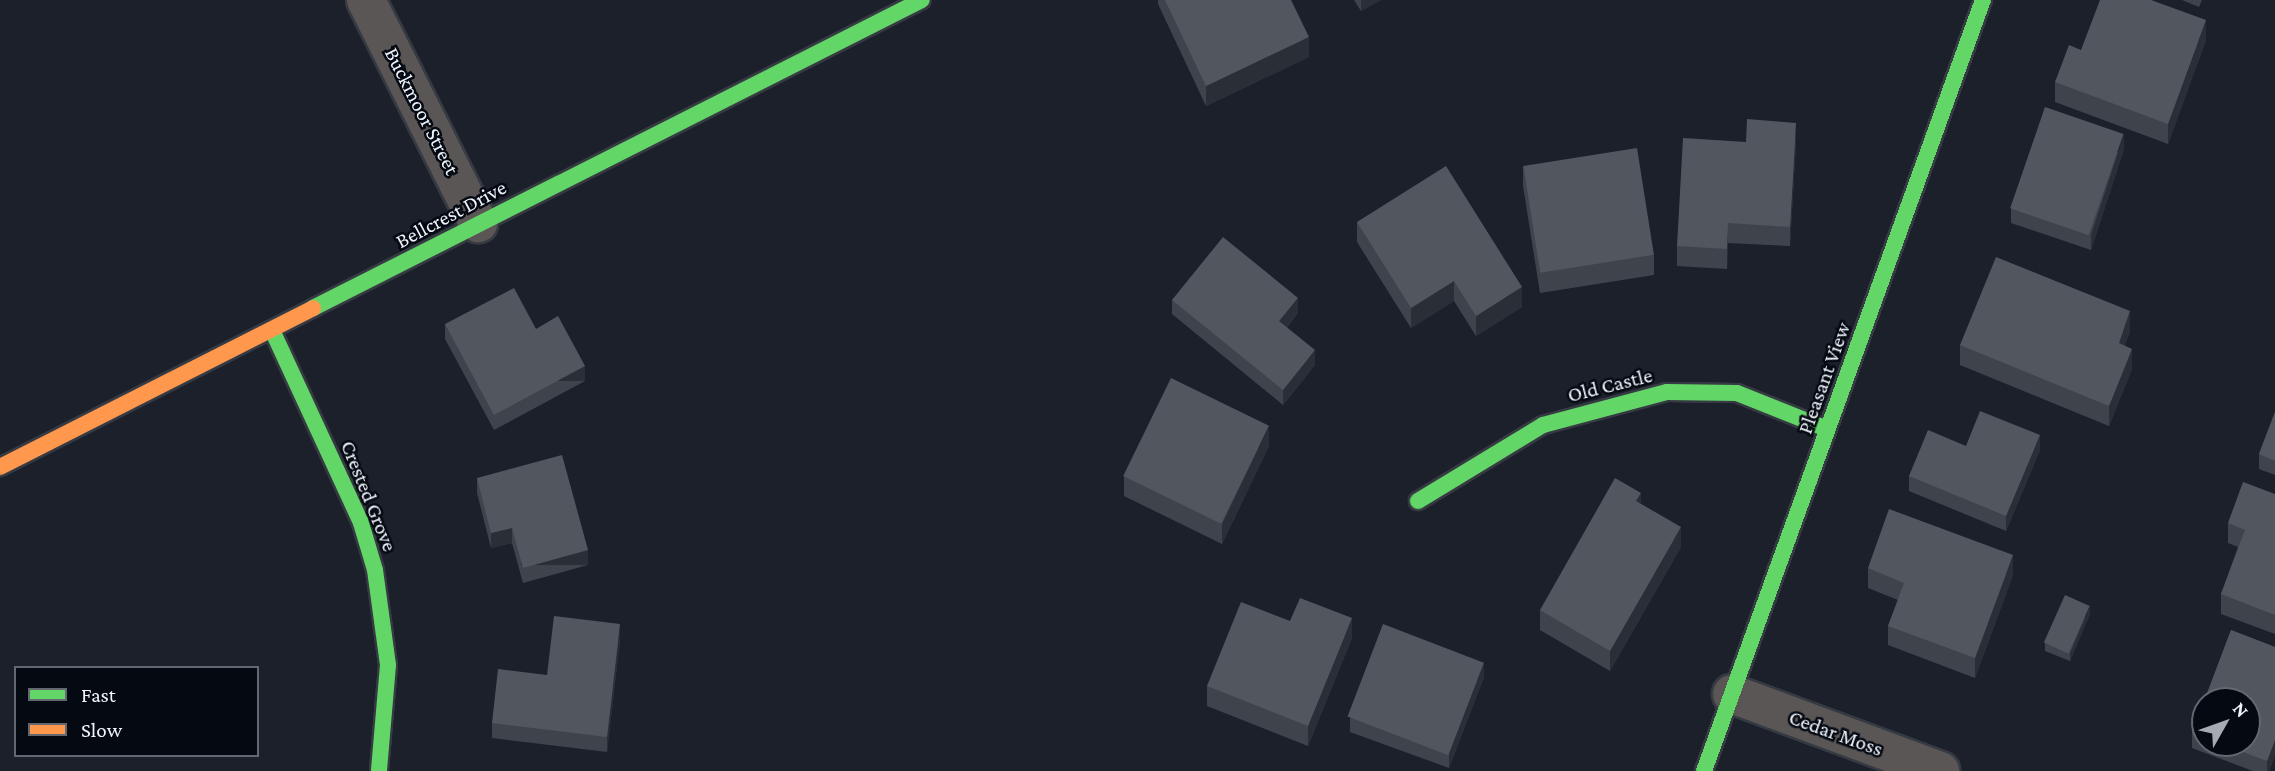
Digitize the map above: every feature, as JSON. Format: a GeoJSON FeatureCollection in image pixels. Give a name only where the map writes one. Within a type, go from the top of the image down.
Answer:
{"type":"FeatureCollection","features":[{"type":"Feature","properties":{"kind":"street","name":"Buckmoor Street"},"geometry":{"type":"LineString","coordinates":[[366,0],[478,223]]}},
{"type":"Feature","properties":{"kind":"street","name":"Bellcrest Drive"},"geometry":{"type":"LineString","coordinates":[[0,467],[922,0]]}},
{"type":"Feature","properties":{"kind":"street","name":"Pleasant View"},"geometry":{"type":"LineString","coordinates":[[1704,771],[1983,0]]}},
{"type":"Feature","properties":{"kind":"street","name":"Crested Grove"},"geometry":{"type":"LineString","coordinates":[[272,330],[361,523],[375,570],[388,665],[379,771]]}},
{"type":"Feature","properties":{"kind":"street","name":"Old Castle"},"geometry":{"type":"LineString","coordinates":[[1418,501],[1543,425],[1667,392],[1737,393],[1827,429]]}},
{"type":"Feature","properties":{"kind":"street","name":"Cedar Moss"},"geometry":{"type":"LineString","coordinates":[[1732,695],[1940,771]]}},
{"type":"Feature","properties":{"kind":"building"},"geometry":{"type":"Polygon","coordinates":[[[1165,0],[1291,0],[1309,37],[1206,86],[1165,0]]]}},
{"type":"Feature","properties":{"kind":"building"},"geometry":{"type":"Polygon","coordinates":[[[2100,0],[2151,0],[2206,20],[2168,124],[2055,82],[2069,45],[2081,50],[2100,0]]]}},
{"type":"Feature","properties":{"kind":"building"},"geometry":{"type":"Polygon","coordinates":[[[2045,107],[2123,134],[2089,235],[2010,208],[2045,107]]]}},
{"type":"Feature","properties":{"kind":"building"},"geometry":{"type":"Polygon","coordinates":[[[1747,119],[1796,123],[1790,227],[1728,223],[1727,249],[1677,246],[1683,138],[1746,142],[1747,119]]]}},
{"type":"Feature","properties":{"kind":"building"},"geometry":{"type":"Polygon","coordinates":[[[1637,148],[1654,255],[1540,273],[1523,166],[1637,148]]]}},
{"type":"Feature","properties":{"kind":"building"},"geometry":{"type":"Polygon","coordinates":[[[1446,166],[1522,287],[1476,316],[1454,281],[1411,308],[1357,222],[1446,166]]]}},
{"type":"Feature","properties":{"kind":"building"},"geometry":{"type":"Polygon","coordinates":[[[1223,237],[1298,298],[1279,321],[1315,350],[1283,390],[1172,300],[1223,237]]]}},
{"type":"Feature","properties":{"kind":"building"},"geometry":{"type":"Polygon","coordinates":[[[1996,257],[2130,311],[2119,343],[2132,349],[2109,406],[1960,345],[1996,257]]]}},
{"type":"Feature","properties":{"kind":"building"},"geometry":{"type":"Polygon","coordinates":[[[514,288],[536,329],[558,316],[585,366],[494,415],[445,324],[514,288]]]}},
{"type":"Feature","properties":{"kind":"building"},"geometry":{"type":"Polygon","coordinates":[[[1171,378],[1269,426],[1221,524],[1123,476],[1171,378]]]}},
{"type":"Feature","properties":{"kind":"building"},"geometry":{"type":"Polygon","coordinates":[[[1980,411],[2040,435],[2006,516],[1909,476],[1928,430],[1966,446],[1980,411]]]}},
{"type":"Feature","properties":{"kind":"building"},"geometry":{"type":"Polygon","coordinates":[[[2275,412],[2275,461],[2259,454],[2275,412]]]}},
{"type":"Feature","properties":{"kind":"building"},"geometry":{"type":"Polygon","coordinates":[[[562,455],[588,550],[523,568],[512,528],[491,533],[477,478],[562,455]]]}},
{"type":"Feature","properties":{"kind":"building"},"geometry":{"type":"Polygon","coordinates":[[[1615,478],[1641,493],[1636,501],[1681,527],[1610,651],[1540,610],[1615,478]]]}},
{"type":"Feature","properties":{"kind":"building"},"geometry":{"type":"Polygon","coordinates":[[[2243,482],[2275,494],[2275,615],[2221,594],[2245,530],[2228,523],[2243,482]]]}},
{"type":"Feature","properties":{"kind":"building"},"geometry":{"type":"Polygon","coordinates":[[[1889,509],[2013,555],[1975,658],[1888,626],[1904,583],[1868,568],[1889,509]]]}},
{"type":"Feature","properties":{"kind":"building"},"geometry":{"type":"Polygon","coordinates":[[[2065,595],[2090,606],[2069,653],[2044,643],[2065,595]]]}},
{"type":"Feature","properties":{"kind":"building"},"geometry":{"type":"Polygon","coordinates":[[[1300,598],[1352,618],[1308,726],[1207,686],[1241,602],[1290,621],[1300,598]]]}},
{"type":"Feature","properties":{"kind":"building"},"geometry":{"type":"Polygon","coordinates":[[[554,616],[620,624],[607,737],[492,723],[498,669],[547,675],[554,616]]]}},
{"type":"Feature","properties":{"kind":"building"},"geometry":{"type":"Polygon","coordinates":[[[1383,624],[1484,663],[1448,755],[1348,716],[1383,624]]]}},
{"type":"Feature","properties":{"kind":"building"},"geometry":{"type":"Polygon","coordinates":[[[2231,630],[2275,647],[2275,740],[2267,761],[2256,757],[2261,757],[2261,687],[2209,687],[2231,630]]]}},
{"type":"Feature","properties":{"kind":"traffic: fast"},"geometry":{"type":"LineString","coordinates":[[313,308],[922,0]]}},
{"type":"Feature","properties":{"kind":"traffic: fast"},"geometry":{"type":"LineString","coordinates":[[1704,771],[1983,0]]}},
{"type":"Feature","properties":{"kind":"traffic: fast"},"geometry":{"type":"LineString","coordinates":[[272,330],[361,523],[375,570],[388,665],[379,771]]}},
{"type":"Feature","properties":{"kind":"traffic: fast"},"geometry":{"type":"LineString","coordinates":[[1418,501],[1543,425],[1667,392],[1737,393],[1827,429]]}},
{"type":"Feature","properties":{"kind":"traffic: slow"},"geometry":{"type":"LineString","coordinates":[[0,467],[313,308]]}}]}
